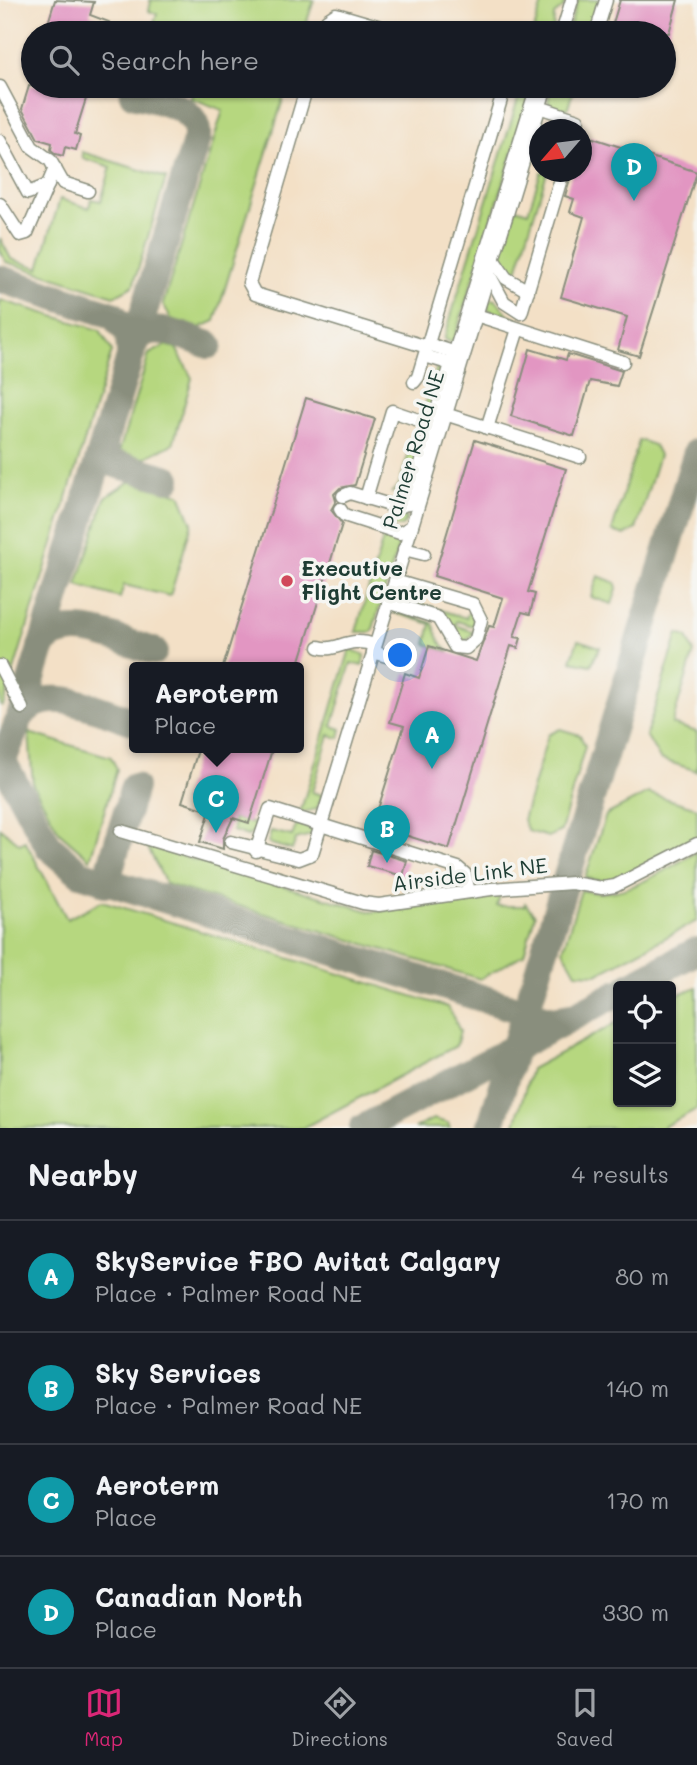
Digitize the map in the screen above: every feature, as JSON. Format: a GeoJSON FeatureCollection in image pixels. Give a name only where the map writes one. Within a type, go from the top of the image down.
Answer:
{"type":"FeatureCollection","features":[{"type":"Feature","properties":{"kind":"street"},"geometry":{"type":"LineString","coordinates":[[566,21],[572,0]]}},
{"type":"Feature","properties":{"kind":"street"},"geometry":{"type":"LineString","coordinates":[[600,21],[606,0]]}},
{"type":"Feature","properties":{"kind":"street"},"geometry":{"type":"LineString","coordinates":[[327,21],[336,14],[360,21]]}},
{"type":"Feature","properties":{"kind":"street"},"geometry":{"type":"LineString","coordinates":[[0,87],[32,147],[50,160],[63,183],[88,191]]}},
{"type":"Feature","properties":{"kind":"street"},"geometry":{"type":"LineString","coordinates":[[303,98],[248,283],[250,289],[255,293],[458,356]]}},
{"type":"Feature","properties":{"kind":"street"},"geometry":{"type":"LineString","coordinates":[[414,382],[427,347],[501,98]]}},
{"type":"Feature","properties":{"kind":"street"},"geometry":{"type":"LineString","coordinates":[[392,530],[386,517],[410,497],[437,426],[514,175],[534,98]]}},
{"type":"Feature","properties":{"kind":"street","name":"Palmer Road NE"},"geometry":{"type":"LineString","coordinates":[[256,851],[306,859],[312,854],[421,496],[437,426],[445,414],[458,356],[476,316],[514,175],[542,98]]}},
{"type":"Feature","properties":{"kind":"street"},"geometry":{"type":"LineString","coordinates":[[539,107],[575,119]]}},
{"type":"Feature","properties":{"kind":"street"},"geometry":{"type":"LineString","coordinates":[[0,141],[28,193],[48,185]]}},
{"type":"Feature","properties":{"kind":"street"},"geometry":{"type":"LineString","coordinates":[[0,204],[15,231],[23,235],[30,231],[55,168]]}},
{"type":"Feature","properties":{"kind":"street"},"geometry":{"type":"LineString","coordinates":[[489,274],[504,302],[521,313],[560,182]]}},
{"type":"Feature","properties":{"kind":"street"},"geometry":{"type":"LineString","coordinates":[[493,259],[506,278],[528,291]]}},
{"type":"Feature","properties":{"kind":"street"},"geometry":{"type":"LineString","coordinates":[[476,316],[623,362]]}},
{"type":"Feature","properties":{"kind":"street"},"geometry":{"type":"LineString","coordinates":[[487,428],[518,329]]}},
{"type":"Feature","properties":{"kind":"street"},"geometry":{"type":"LineString","coordinates":[[427,347],[458,356]]}},
{"type":"Feature","properties":{"kind":"street"},"geometry":{"type":"LineString","coordinates":[[356,519],[392,411],[437,426]]}},
{"type":"Feature","properties":{"kind":"street"},"geometry":{"type":"LineString","coordinates":[[445,414],[580,457]]}},
{"type":"Feature","properties":{"kind":"street"},"geometry":{"type":"LineString","coordinates":[[411,527],[403,533],[342,514],[341,502],[348,493],[400,506],[421,496]]}},
{"type":"Feature","properties":{"kind":"street"},"geometry":{"type":"LineString","coordinates":[[404,549],[424,554]]}},
{"type":"Feature","properties":{"kind":"street"},"geometry":{"type":"LineString","coordinates":[[388,602],[438,618],[455,647],[466,648],[476,639],[481,620],[473,604],[394,581]]}},
{"type":"Feature","properties":{"kind":"street"},"geometry":{"type":"LineString","coordinates":[[319,647],[329,649],[354,640],[397,659]]}},
{"type":"Feature","properties":{"kind":"street"},"geometry":{"type":"LineString","coordinates":[[0,666],[22,708]]}},
{"type":"Feature","properties":{"kind":"street"},"geometry":{"type":"LineString","coordinates":[[230,842],[256,851],[270,809],[458,868],[465,874],[469,892]]}},
{"type":"Feature","properties":{"kind":"street","name":"Airside Link NE"},"geometry":{"type":"LineString","coordinates":[[121,831],[362,903],[390,904],[469,892],[572,883],[602,888],[615,886],[697,844]]}},
{"type":"Feature","properties":{"kind":"green space"},"geometry":{"type":"Polygon","coordinates":[[[148,0],[314,0],[307,21],[154,21],[157,14],[149,11],[151,1],[148,0]]]}},
{"type":"Feature","properties":{"kind":"green space"},"geometry":{"type":"Polygon","coordinates":[[[543,0],[565,1],[564,7],[554,15],[554,21],[537,21],[543,0]]]}},
{"type":"Feature","properties":{"kind":"green space"},"geometry":{"type":"Polygon","coordinates":[[[578,0],[599,0],[593,21],[571,21],[578,0]]]}},
{"type":"Feature","properties":{"kind":"green space"},"geometry":{"type":"Polygon","coordinates":[[[191,98],[283,98],[215,321],[197,329],[173,322],[163,304],[223,110],[191,98]]]}},
{"type":"Feature","properties":{"kind":"green space"},"geometry":{"type":"Polygon","coordinates":[[[518,98],[530,98],[453,343],[444,339],[518,98]]]}},
{"type":"Feature","properties":{"kind":"green space"},"geometry":{"type":"Polygon","coordinates":[[[549,98],[571,98],[564,110],[551,106],[549,98]]]}},
{"type":"Feature","properties":{"kind":"green space"},"geometry":{"type":"Polygon","coordinates":[[[82,152],[166,178],[133,286],[114,296],[6,262],[0,250],[0,238],[11,259],[39,268],[60,199],[89,208],[91,199],[101,201],[111,167],[83,158],[82,152]]]}},
{"type":"Feature","properties":{"kind":"green space"},"geometry":{"type":"Polygon","coordinates":[[[538,182],[544,182],[515,277],[499,259],[516,208],[528,212],[538,182]]]}},
{"type":"Feature","properties":{"kind":"green space"},"geometry":{"type":"Polygon","coordinates":[[[488,299],[496,300],[508,314],[518,319],[488,310],[488,299]]]}},
{"type":"Feature","properties":{"kind":"green space"},"geometry":{"type":"Polygon","coordinates":[[[0,300],[100,330],[112,351],[3,706],[0,705],[0,300]]]}},
{"type":"Feature","properties":{"kind":"green space"},"geometry":{"type":"Polygon","coordinates":[[[166,345],[176,348],[192,378],[173,444],[142,459],[119,452],[149,354],[166,345]]]}},
{"type":"Feature","properties":{"kind":"green space"},"geometry":{"type":"Polygon","coordinates":[[[438,363],[447,366],[432,419],[422,416],[438,363]]]}},
{"type":"Feature","properties":{"kind":"green space"},"geometry":{"type":"Polygon","coordinates":[[[417,427],[426,430],[413,473],[407,472],[402,487],[391,493],[399,485],[417,427]]]}},
{"type":"Feature","properties":{"kind":"green space"},"geometry":{"type":"Polygon","coordinates":[[[639,440],[654,445],[659,455],[636,529],[625,535],[612,531],[639,440]]]}},
{"type":"Feature","properties":{"kind":"green space"},"geometry":{"type":"Polygon","coordinates":[[[132,480],[180,494],[192,523],[170,596],[124,585],[120,598],[77,585],[105,498],[132,480]]]}},
{"type":"Feature","properties":{"kind":"green space"},"geometry":{"type":"Polygon","coordinates":[[[395,511],[401,511],[406,519],[404,525],[395,527],[390,522],[390,516],[395,511]]]}},
{"type":"Feature","properties":{"kind":"green space"},"geometry":{"type":"Polygon","coordinates":[[[384,535],[396,538],[399,544],[372,632],[356,632],[384,535]]]}},
{"type":"Feature","properties":{"kind":"green space"},"geometry":{"type":"Polygon","coordinates":[[[598,576],[616,583],[617,589],[612,604],[591,597],[598,576]]]}},
{"type":"Feature","properties":{"kind":"green space"},"geometry":{"type":"Polygon","coordinates":[[[400,589],[399,597],[466,618],[470,610],[476,627],[457,621],[455,625],[474,632],[466,641],[455,639],[442,613],[398,599],[400,589]]]}},
{"type":"Feature","properties":{"kind":"green space"},"geometry":{"type":"Polygon","coordinates":[[[395,610],[433,623],[440,642],[449,652],[426,644],[431,624],[392,612],[395,610]]]}},
{"type":"Feature","properties":{"kind":"green space"},"geometry":{"type":"Polygon","coordinates":[[[678,634],[687,637],[694,652],[672,724],[697,732],[697,771],[660,759],[646,735],[678,634]]]}},
{"type":"Feature","properties":{"kind":"green space"},"geometry":{"type":"Polygon","coordinates":[[[578,640],[600,647],[591,665],[571,661],[578,640]]]}},
{"type":"Feature","properties":{"kind":"green space"},"geometry":{"type":"Polygon","coordinates":[[[350,649],[365,655],[362,666],[351,663],[332,726],[341,729],[339,738],[329,735],[312,792],[322,795],[317,809],[300,813],[350,649]]]}},
{"type":"Feature","properties":{"kind":"green space"},"geometry":{"type":"Polygon","coordinates":[[[560,729],[580,735],[585,746],[561,831],[548,837],[528,831],[523,820],[548,735],[560,729]]]}},
{"type":"Feature","properties":{"kind":"green space"},"geometry":{"type":"Polygon","coordinates":[[[29,733],[111,757],[117,769],[90,859],[60,833],[33,785],[29,733]]]}},
{"type":"Feature","properties":{"kind":"green space"},"geometry":{"type":"Polygon","coordinates":[[[648,793],[697,808],[697,838],[629,875],[600,880],[585,878],[606,815],[648,793]]]}},
{"type":"Feature","properties":{"kind":"green space"},"geometry":{"type":"Polygon","coordinates":[[[233,818],[258,827],[248,836],[233,831],[233,818]]]}},
{"type":"Feature","properties":{"kind":"green space"},"geometry":{"type":"Polygon","coordinates":[[[297,823],[313,830],[311,835],[296,839],[292,850],[268,843],[271,831],[292,836],[297,823]]]}},
{"type":"Feature","properties":{"kind":"green space"},"geometry":{"type":"Polygon","coordinates":[[[0,828],[20,844],[25,841],[67,919],[102,901],[448,1007],[460,1031],[456,1046],[303,1128],[0,1128],[0,828]]]}},
{"type":"Feature","properties":{"kind":"green space"},"geometry":{"type":"Polygon","coordinates":[[[147,846],[372,912],[500,895],[497,906],[524,906],[525,903],[535,915],[524,954],[480,979],[166,884],[147,846]]]}},
{"type":"Feature","properties":{"kind":"green space"},"geometry":{"type":"Polygon","coordinates":[[[697,852],[697,921],[597,974],[576,973],[563,950],[581,890],[597,893],[627,888],[656,876],[697,852]]]}},
{"type":"Feature","properties":{"kind":"green space"},"geometry":{"type":"Polygon","coordinates":[[[697,987],[697,1109],[661,1128],[514,1128],[531,1069],[613,1025],[613,1107],[676,1107],[676,995],[697,987]]]}},
{"type":"Feature","properties":{"kind":"green space"},"geometry":{"type":"Polygon","coordinates":[[[433,1119],[448,1123],[450,1128],[415,1128],[433,1119]]]}},
{"type":"Feature","properties":{"kind":"building"},"geometry":{"type":"Polygon","coordinates":[[[55,0],[94,2],[90,15],[106,21],[49,21],[55,0]]]}},
{"type":"Feature","properties":{"kind":"building"},"geometry":{"type":"Polygon","coordinates":[[[620,0],[678,0],[672,21],[614,21],[620,0]]]}},
{"type":"Feature","properties":{"kind":"building"},"geometry":{"type":"Polygon","coordinates":[[[25,98],[86,98],[75,134],[80,136],[76,150],[65,147],[63,156],[56,154],[51,150],[52,143],[38,139],[22,109],[25,98]]]}},
{"type":"Feature","properties":{"kind":"building"},"geometry":{"type":"Polygon","coordinates":[[[592,138],[697,172],[639,356],[618,350],[627,317],[561,297],[584,217],[570,212],[574,199],[565,196],[569,182],[592,182],[592,138]]]}},
{"type":"Feature","properties":{"kind":"building"},"geometry":{"type":"Polygon","coordinates":[[[530,349],[566,360],[568,354],[622,371],[617,386],[590,381],[574,436],[511,416],[530,349]]]}},
{"type":"Feature","properties":{"kind":"building","name":"Executive Flight Centre"},"geometry":{"type":"Polygon","coordinates":[[[306,398],[375,419],[355,485],[340,488],[334,494],[336,501],[331,510],[342,524],[300,662],[225,662],[306,398]]]}},
{"type":"Feature","properties":{"kind":"building"},"geometry":{"type":"Polygon","coordinates":[[[475,440],[566,469],[528,592],[535,594],[530,614],[522,612],[514,637],[521,638],[518,648],[511,646],[449,849],[373,825],[404,726],[390,722],[405,673],[419,678],[429,646],[476,661],[489,626],[494,627],[503,598],[434,576],[475,440]]]}},
{"type":"Feature","properties":{"kind":"building"},"geometry":{"type":"Polygon","coordinates":[[[197,753],[271,753],[249,823],[233,818],[223,839],[223,849],[200,842],[210,811],[182,802],[197,753]]]}},
{"type":"Feature","properties":{"kind":"building"},"geometry":{"type":"Polygon","coordinates":[[[371,850],[407,861],[403,876],[367,866],[371,850]]]}},
{"type":"Feature","properties":{"kind":"taxiway"},"geometry":{"type":"LineString","coordinates":[[0,768],[20,717],[197,138],[192,118],[184,111],[149,98]]}},
{"type":"Feature","properties":{"kind":"taxiway"},"geometry":{"type":"LineString","coordinates":[[0,279],[113,315],[129,334],[130,354]]}},
{"type":"Feature","properties":{"kind":"taxiway"},"geometry":{"type":"LineString","coordinates":[[134,342],[149,331],[159,331],[209,345]]}},
{"type":"Feature","properties":{"kind":"taxiway"},"geometry":{"type":"LineString","coordinates":[[105,437],[104,451],[113,463],[168,479]]}},
{"type":"Feature","properties":{"kind":"taxiway"},"geometry":{"type":"LineString","coordinates":[[490,1128],[697,452]]}},
{"type":"Feature","properties":{"kind":"taxiway"},"geometry":{"type":"LineString","coordinates":[[41,647],[52,636],[79,630],[110,636],[154,651]]}},
{"type":"Feature","properties":{"kind":"taxiway"},"geometry":{"type":"LineString","coordinates":[[20,717],[31,706],[43,701],[58,700],[89,706],[129,720]]}},
{"type":"Feature","properties":{"kind":"taxiway"},"geometry":{"type":"LineString","coordinates":[[0,756],[49,847],[80,873],[552,1020],[571,1017]]}},
{"type":"Feature","properties":{"kind":"taxiway"},"geometry":{"type":"LineString","coordinates":[[106,883],[134,787]]}},
{"type":"Feature","properties":{"kind":"taxiway"},"geometry":{"type":"LineString","coordinates":[[640,981],[697,951]]}},
{"type":"Feature","properties":{"kind":"taxiway"},"geometry":{"type":"LineString","coordinates":[[363,1128],[613,996]]}},
{"type":"Feature","properties":{"kind":"place","name":"Canadian North"},"geometry":{"type":"Point","coordinates":[634,201]}},
{"type":"Feature","properties":{"kind":"place","name":"Executive Flight Centre"},"geometry":{"type":"Point","coordinates":[287,581]}},
{"type":"Feature","properties":{"kind":"place","name":"SkyService FBO Avitat Calgary"},"geometry":{"type":"Point","coordinates":[432,769]}},
{"type":"Feature","properties":{"kind":"place","name":"Aeroterm"},"geometry":{"type":"Point","coordinates":[216,833]}},
{"type":"Feature","properties":{"kind":"place","name":"Sky Services"},"geometry":{"type":"Point","coordinates":[387,863]}}]}
